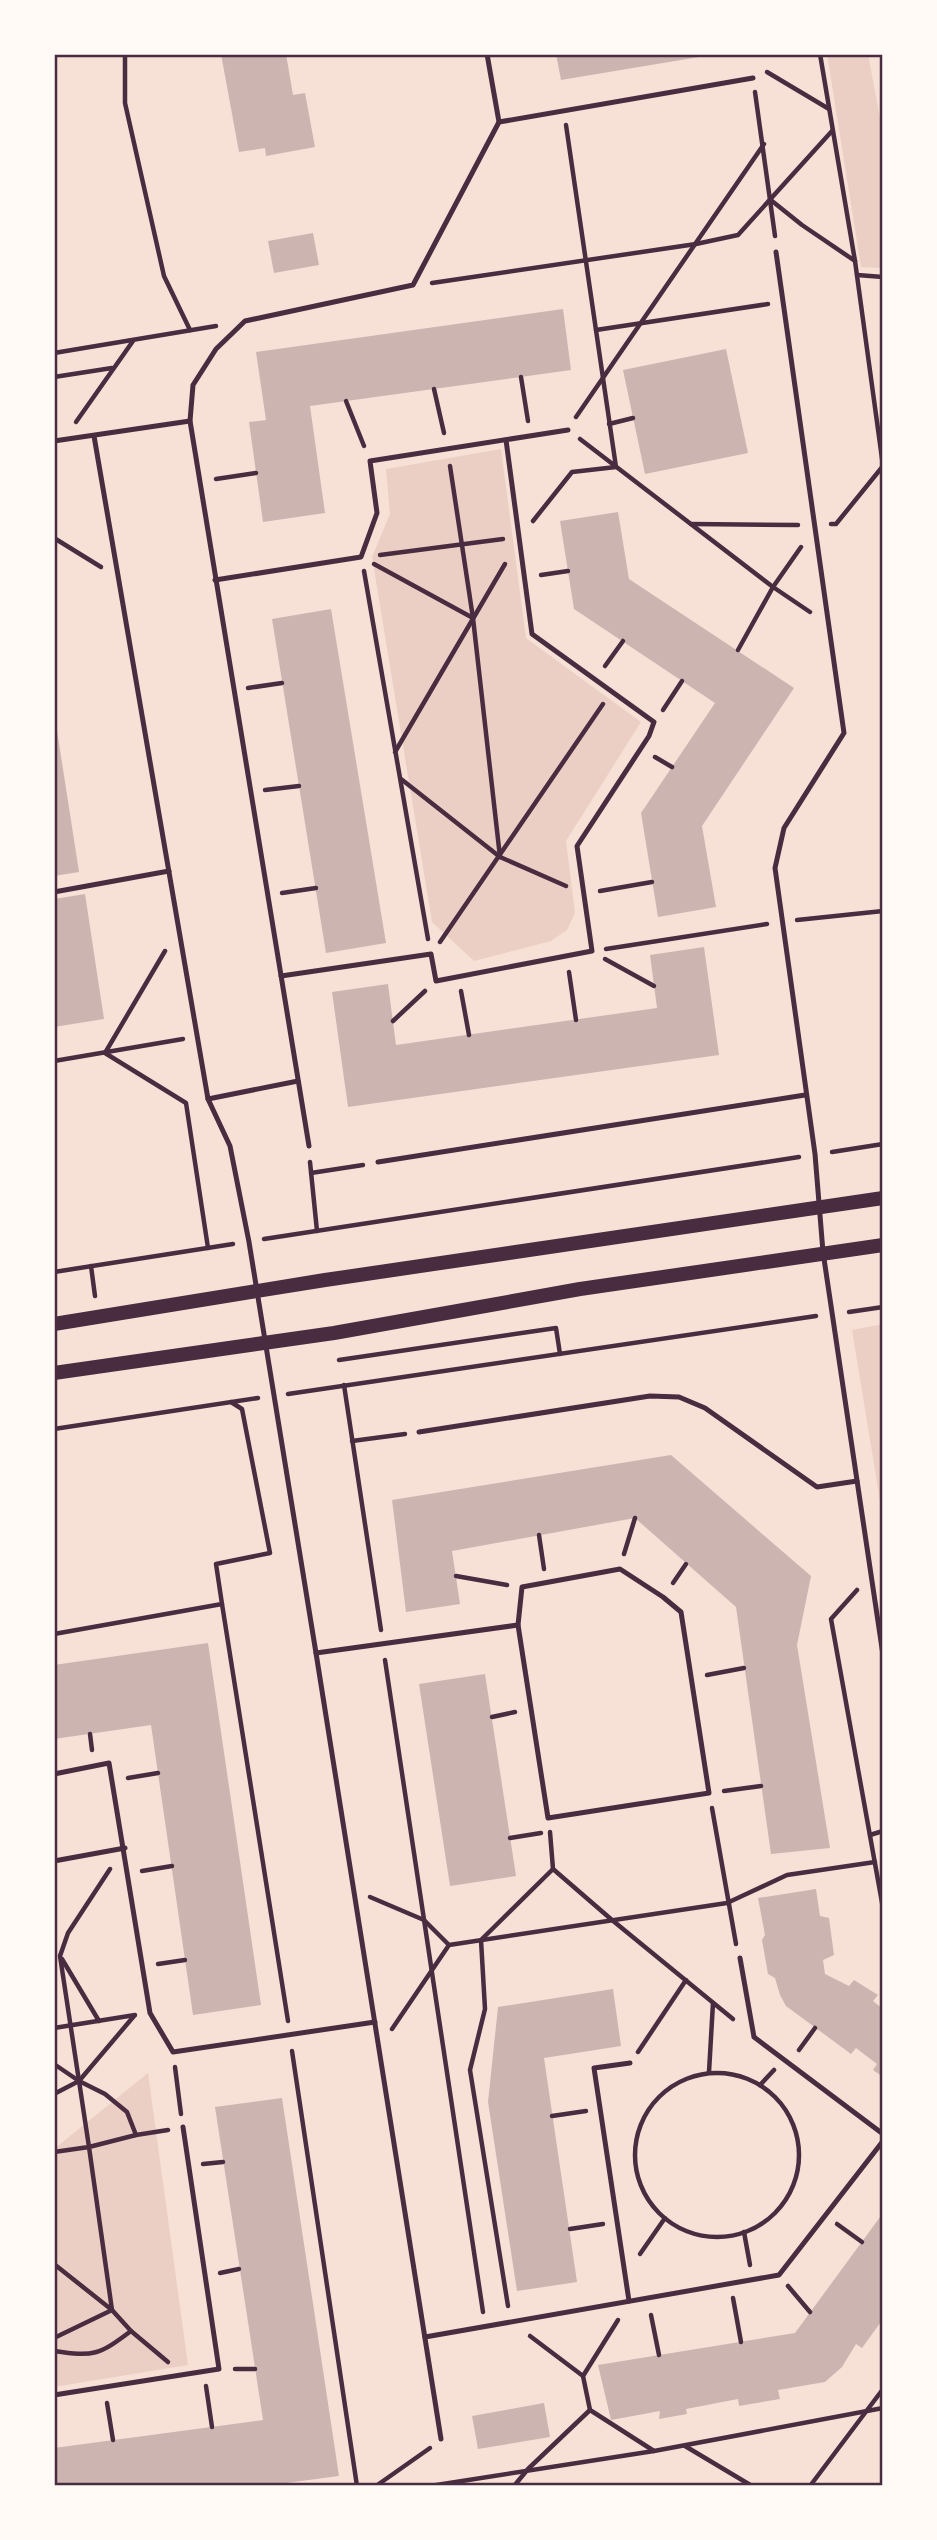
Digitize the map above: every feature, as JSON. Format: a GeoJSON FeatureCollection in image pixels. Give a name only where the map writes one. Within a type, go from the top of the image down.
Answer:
{"type":"FeatureCollection","features":[{"type":"Feature","properties":{"kind":"main road"},"geometry":{"type":"LineString","coordinates":[[54,1324],[883,1198]]}},
{"type":"Feature","properties":{"kind":"main road"},"geometry":{"type":"LineString","coordinates":[[54,1373],[267,1343],[580,1289],[883,1245]]}},
{"type":"Feature","properties":{"kind":"lane"},"geometry":{"type":"LineString","coordinates":[[309,1146],[190,421],[193,385],[216,349],[245,321],[413,285],[499,122],[487,54]]}},
{"type":"Feature","properties":{"kind":"lane"},"geometry":{"type":"LineString","coordinates":[[499,122],[753,78]]}},
{"type":"Feature","properties":{"kind":"lane"},"geometry":{"type":"LineString","coordinates":[[776,252],[844,733],[783,828],[775,868],[815,1154],[823,1252],[883,1656]]}},
{"type":"Feature","properties":{"kind":"lane"},"geometry":{"type":"LineString","coordinates":[[54,441],[190,421]]}},
{"type":"Feature","properties":{"kind":"lane"},"geometry":{"type":"LineString","coordinates":[[215,580],[361,557],[377,513],[370,461],[568,430]]}},
{"type":"Feature","properties":{"kind":"lane"},"geometry":{"type":"LineString","coordinates":[[94,436],[208,1100],[230,1146],[258,1291],[442,2440]]}},
{"type":"Feature","properties":{"kind":"lane"},"geometry":{"type":"LineString","coordinates":[[281,976],[431,954],[436,981],[592,951],[577,846],[649,736],[654,722],[533,634],[506,440]]}},
{"type":"Feature","properties":{"kind":"lane"},"geometry":{"type":"LineString","coordinates":[[54,892],[169,871]]}},
{"type":"Feature","properties":{"kind":"lane"},"geometry":{"type":"LineString","coordinates":[[208,1100],[298,1082]]}},
{"type":"Feature","properties":{"kind":"lane"},"geometry":{"type":"LineString","coordinates":[[378,1162],[805,1095]]}},
{"type":"Feature","properties":{"kind":"lane"},"geometry":{"type":"LineString","coordinates":[[419,1432],[650,1396],[679,1397],[705,1408],[817,1487],[857,1481]]}},
{"type":"Feature","properties":{"kind":"lane"},"geometry":{"type":"LineString","coordinates":[[620,1569],[681,1612],[709,1793],[548,1818],[518,1625],[522,1587],[546,1583],[620,1569]]}},
{"type":"Feature","properties":{"kind":"lane"},"geometry":{"type":"LineString","coordinates":[[316,1653],[518,1625]]}},
{"type":"Feature","properties":{"kind":"lane"},"geometry":{"type":"LineString","coordinates":[[54,1774],[109,1763],[150,2013],[173,2052],[375,2022]]}},
{"type":"Feature","properties":{"kind":"lane"},"geometry":{"type":"LineString","coordinates":[[54,1861],[125,1848]]}},
{"type":"Feature","properties":{"kind":"lane"},"geometry":{"type":"LineString","coordinates":[[740,1958],[754,2036],[883,2134]]}},
{"type":"Feature","properties":{"kind":"lane"},"geometry":{"type":"LineString","coordinates":[[629,2301],[594,2068],[630,2063]]}},
{"type":"Feature","properties":{"kind":"lane"},"geometry":{"type":"LineString","coordinates":[[54,2395],[219,2369],[183,2127]]}},
{"type":"Feature","properties":{"kind":"lane"},"geometry":{"type":"LineString","coordinates":[[425,2337],[779,2275],[883,2141]]}},
{"type":"Feature","properties":{"kind":"path"},"geometry":{"type":"LineString","coordinates":[[125,54],[125,103],[164,276],[190,330]]}},
{"type":"Feature","properties":{"kind":"path"},"geometry":{"type":"LineString","coordinates":[[820,54],[855,261],[883,466]]}},
{"type":"Feature","properties":{"kind":"path"},"geometry":{"type":"LineString","coordinates":[[776,252],[764,144],[753,78],[747,59],[830,109]]}},
{"type":"Feature","properties":{"kind":"path"},"geometry":{"type":"LineString","coordinates":[[564,110],[616,467]]}},
{"type":"Feature","properties":{"kind":"path"},"geometry":{"type":"LineString","coordinates":[[413,285],[696,244],[738,235],[832,131]]}},
{"type":"Feature","properties":{"kind":"path"},"geometry":{"type":"LineString","coordinates":[[764,144],[568,430],[773,587],[829,625]]}},
{"type":"Feature","properties":{"kind":"path"},"geometry":{"type":"LineString","coordinates":[[771,201],[855,261]]}},
{"type":"Feature","properties":{"kind":"path"},"geometry":{"type":"LineString","coordinates":[[857,275],[883,277]]}},
{"type":"Feature","properties":{"kind":"path"},"geometry":{"type":"LineString","coordinates":[[596,330],[783,302]]}},
{"type":"Feature","properties":{"kind":"path"},"geometry":{"type":"LineString","coordinates":[[54,353],[245,321]]}},
{"type":"Feature","properties":{"kind":"path"},"geometry":{"type":"LineString","coordinates":[[63,440],[133,340]]}},
{"type":"Feature","properties":{"kind":"path"},"geometry":{"type":"LineString","coordinates":[[54,377],[113,367]]}},
{"type":"Feature","properties":{"kind":"path"},"geometry":{"type":"LineString","coordinates":[[521,377],[531,436]]}},
{"type":"Feature","properties":{"kind":"path"},"geometry":{"type":"LineString","coordinates":[[434,389],[463,544],[500,857]]}},
{"type":"Feature","properties":{"kind":"path"},"geometry":{"type":"LineString","coordinates":[[346,401],[370,461]]}},
{"type":"Feature","properties":{"kind":"path"},"geometry":{"type":"LineString","coordinates":[[609,424],[633,418]]}},
{"type":"Feature","properties":{"kind":"path"},"geometry":{"type":"LineString","coordinates":[[396,752],[520,537],[572,472],[616,467]]}},
{"type":"Feature","properties":{"kind":"path"},"geometry":{"type":"LineString","coordinates":[[200,482],[256,473]]}},
{"type":"Feature","properties":{"kind":"path"},"geometry":{"type":"LineString","coordinates":[[738,650],[773,587],[815,526]]}},
{"type":"Feature","properties":{"kind":"path"},"geometry":{"type":"LineString","coordinates":[[361,557],[520,537]]}},
{"type":"Feature","properties":{"kind":"path"},"geometry":{"type":"LineString","coordinates":[[54,538],[118,578]]}},
{"type":"Feature","properties":{"kind":"path"},"geometry":{"type":"LineString","coordinates":[[361,557],[473,618]]}},
{"type":"Feature","properties":{"kind":"path"},"geometry":{"type":"LineString","coordinates":[[361,557],[431,954]]}},
{"type":"Feature","properties":{"kind":"path"},"geometry":{"type":"LineString","coordinates":[[525,578],[568,571]]}},
{"type":"Feature","properties":{"kind":"path"},"geometry":{"type":"LineString","coordinates":[[595,680],[623,641]]}},
{"type":"Feature","properties":{"kind":"path"},"geometry":{"type":"LineString","coordinates":[[654,722],[682,681]]}},
{"type":"Feature","properties":{"kind":"path"},"geometry":{"type":"LineString","coordinates":[[234,691],[282,683]]}},
{"type":"Feature","properties":{"kind":"path"},"geometry":{"type":"LineString","coordinates":[[431,954],[611,692]]}},
{"type":"Feature","properties":{"kind":"path"},"geometry":{"type":"LineString","coordinates":[[400,779],[500,857],[584,894],[652,882]]}},
{"type":"Feature","properties":{"kind":"path"},"geometry":{"type":"LineString","coordinates":[[250,792],[299,786]]}},
{"type":"Feature","properties":{"kind":"path"},"geometry":{"type":"LineString","coordinates":[[267,896],[316,888]]}},
{"type":"Feature","properties":{"kind":"path"},"geometry":{"type":"LineString","coordinates":[[592,951],[781,922],[883,911]]}},
{"type":"Feature","properties":{"kind":"path"},"geometry":{"type":"LineString","coordinates":[[105,1053],[179,928]]}},
{"type":"Feature","properties":{"kind":"path"},"geometry":{"type":"LineString","coordinates":[[592,951],[654,986]]}},
{"type":"Feature","properties":{"kind":"path"},"geometry":{"type":"LineString","coordinates":[[567,955],[576,1020]]}},
{"type":"Feature","properties":{"kind":"path"},"geometry":{"type":"LineString","coordinates":[[459,976],[469,1035]]}},
{"type":"Feature","properties":{"kind":"path"},"geometry":{"type":"LineString","coordinates":[[393,1021],[436,981]]}},
{"type":"Feature","properties":{"kind":"path"},"geometry":{"type":"LineString","coordinates":[[55,1062],[198,1037]]}},
{"type":"Feature","properties":{"kind":"path"},"geometry":{"type":"LineString","coordinates":[[105,1053],[186,1103],[208,1248]]}},
{"type":"Feature","properties":{"kind":"path"},"geometry":{"type":"LineString","coordinates":[[259,1240],[883,1144]]}},
{"type":"Feature","properties":{"kind":"path"},"geometry":{"type":"LineString","coordinates":[[309,1146],[317,1231]]}},
{"type":"Feature","properties":{"kind":"path"},"geometry":{"type":"LineString","coordinates":[[311,1173],[378,1162]]}},
{"type":"Feature","properties":{"kind":"path"},"geometry":{"type":"LineString","coordinates":[[54,1272],[233,1244]]}},
{"type":"Feature","properties":{"kind":"path"},"geometry":{"type":"LineString","coordinates":[[91,1266],[98,1317]]}},
{"type":"Feature","properties":{"kind":"path"},"geometry":{"type":"LineString","coordinates":[[286,1394],[883,1307]]}},
{"type":"Feature","properties":{"kind":"path"},"geometry":{"type":"LineString","coordinates":[[339,1360],[556,1328],[560,1354]]}},
{"type":"Feature","properties":{"kind":"path"},"geometry":{"type":"LineString","coordinates":[[344,1385],[485,2326]]}},
{"type":"Feature","properties":{"kind":"path"},"geometry":{"type":"LineString","coordinates":[[54,1429],[259,1398]]}},
{"type":"Feature","properties":{"kind":"path"},"geometry":{"type":"LineString","coordinates":[[54,1634],[222,1604],[216,1564],[270,1553],[242,1409],[231,1402]]}},
{"type":"Feature","properties":{"kind":"path"},"geometry":{"type":"LineString","coordinates":[[352,1441],[419,1432]]}},
{"type":"Feature","properties":{"kind":"path"},"geometry":{"type":"LineString","coordinates":[[620,1569],[635,1518]]}},
{"type":"Feature","properties":{"kind":"path"},"geometry":{"type":"LineString","coordinates":[[539,1535],[546,1583]]}},
{"type":"Feature","properties":{"kind":"path"},"geometry":{"type":"LineString","coordinates":[[663,1597],[686,1564]]}},
{"type":"Feature","properties":{"kind":"path"},"geometry":{"type":"LineString","coordinates":[[871,1575],[831,1619],[883,1908]]}},
{"type":"Feature","properties":{"kind":"path"},"geometry":{"type":"LineString","coordinates":[[456,1576],[522,1587]]}},
{"type":"Feature","properties":{"kind":"path"},"geometry":{"type":"LineString","coordinates":[[691,1678],[744,1668]]}},
{"type":"Feature","properties":{"kind":"path"},"geometry":{"type":"LineString","coordinates":[[492,1717],[531,1710]]}},
{"type":"Feature","properties":{"kind":"path"},"geometry":{"type":"LineString","coordinates":[[112,1781],[158,1773]]}},
{"type":"Feature","properties":{"kind":"path"},"geometry":{"type":"LineString","coordinates":[[740,1958],[727,1903],[709,1793],[761,1786]]}},
{"type":"Feature","properties":{"kind":"path"},"geometry":{"type":"LineString","coordinates":[[548,1818],[553,1869],[754,2036]]}},
{"type":"Feature","properties":{"kind":"path"},"geometry":{"type":"LineString","coordinates":[[870,1835],[883,1831]]}},
{"type":"Feature","properties":{"kind":"path"},"geometry":{"type":"LineString","coordinates":[[510,1838],[550,1832]]}},
{"type":"Feature","properties":{"kind":"path"},"geometry":{"type":"LineString","coordinates":[[112,2310],[71,2025],[57,1956],[68,1933],[125,1848]]}},
{"type":"Feature","properties":{"kind":"path"},"geometry":{"type":"LineString","coordinates":[[379,2049],[449,1945],[727,1903],[787,1875],[875,1862]]}},
{"type":"Feature","properties":{"kind":"path"},"geometry":{"type":"LineString","coordinates":[[128,1873],[172,1866]]}},
{"type":"Feature","properties":{"kind":"path"},"geometry":{"type":"LineString","coordinates":[[553,1869],[481,1940],[485,2009],[470,2070],[511,2322],[583,2375],[590,2410],[654,2451]]}},
{"type":"Feature","properties":{"kind":"path"},"geometry":{"type":"LineString","coordinates":[[354,1891],[424,1920],[449,1945]]}},
{"type":"Feature","properties":{"kind":"path"},"geometry":{"type":"LineString","coordinates":[[57,1956],[99,2021]]}},
{"type":"Feature","properties":{"kind":"path"},"geometry":{"type":"LineString","coordinates":[[143,1966],[185,1960]]}},
{"type":"Feature","properties":{"kind":"path"},"geometry":{"type":"LineString","coordinates":[[630,2063],[686,1980]]}},
{"type":"Feature","properties":{"kind":"path"},"geometry":{"type":"LineString","coordinates":[[709,2072],[713,2002]]}},
{"type":"Feature","properties":{"kind":"path"},"geometry":{"type":"LineString","coordinates":[[54,2028],[150,2013]]}},
{"type":"Feature","properties":{"kind":"path"},"geometry":{"type":"LineString","coordinates":[[54,2094],[79,2081],[134,2016]]}},
{"type":"Feature","properties":{"kind":"path"},"geometry":{"type":"LineString","coordinates":[[788,2064],[815,2028]]}},
{"type":"Feature","properties":{"kind":"path"},"geometry":{"type":"LineString","coordinates":[[54,2152],[183,2127],[173,2052]]}},
{"type":"Feature","properties":{"kind":"path"},"geometry":{"type":"LineString","coordinates":[[54,2064],[105,2094],[127,2112],[136,2134]]}},
{"type":"Feature","properties":{"kind":"path"},"geometry":{"type":"LineString","coordinates":[[709,2072],[736,2074],[760,2085],[780,2102],[794,2125],[799,2153],[795,2181],[782,2206],[762,2225],[735,2236],[707,2237],[680,2229],[658,2212],[642,2191],[635,2165],[636,2139],[645,2114],[662,2093],[684,2079],[709,2072]]}},
{"type":"Feature","properties":{"kind":"path"},"geometry":{"type":"LineString","coordinates":[[552,2116],[600,2108]]}},
{"type":"Feature","properties":{"kind":"path"},"geometry":{"type":"LineString","coordinates":[[827,2216],[862,2242]]}},
{"type":"Feature","properties":{"kind":"path"},"geometry":{"type":"LineString","coordinates":[[625,2275],[665,2218]]}},
{"type":"Feature","properties":{"kind":"path"},"geometry":{"type":"LineString","coordinates":[[570,2229],[617,2222]]}},
{"type":"Feature","properties":{"kind":"path"},"geometry":{"type":"LineString","coordinates":[[744,2232],[752,2280]]}},
{"type":"Feature","properties":{"kind":"path"},"geometry":{"type":"LineString","coordinates":[[54,2264],[112,2310],[131,2331],[184,2375]]}},
{"type":"Feature","properties":{"kind":"path"},"geometry":{"type":"LineString","coordinates":[[779,2275],[810,2312]]}},
{"type":"Feature","properties":{"kind":"path"},"geometry":{"type":"LineString","coordinates":[[731,2284],[741,2342]]}},
{"type":"Feature","properties":{"kind":"path"},"geometry":{"type":"LineString","coordinates":[[648,2298],[659,2355]]}},
{"type":"Feature","properties":{"kind":"path"},"geometry":{"type":"LineString","coordinates":[[583,2375],[629,2301]]}},
{"type":"Feature","properties":{"kind":"path"},"geometry":{"type":"LineString","coordinates":[[54,2338],[112,2310]]}},
{"type":"Feature","properties":{"kind":"path"},"geometry":{"type":"LineString","coordinates":[[54,2351],[84,2356],[101,2352],[131,2331]]}},
{"type":"Feature","properties":{"kind":"path"},"geometry":{"type":"LineString","coordinates":[[204,2371],[212,2427]]}},
{"type":"Feature","properties":{"kind":"path"},"geometry":{"type":"LineString","coordinates":[[104,2387],[113,2440]]}},
{"type":"Feature","properties":{"kind":"path"},"geometry":{"type":"LineString","coordinates":[[810,2486],[883,2389]]}},
{"type":"Feature","properties":{"kind":"path"},"geometry":{"type":"LineString","coordinates":[[430,2486],[654,2451],[883,2408]]}},
{"type":"Feature","properties":{"kind":"path"},"geometry":{"type":"LineString","coordinates":[[514,2486],[528,2469],[590,2410]]}},
{"type":"Feature","properties":{"kind":"path"},"geometry":{"type":"LineString","coordinates":[[376,2486],[442,2440]]}},
{"type":"Feature","properties":{"kind":"path"},"geometry":{"type":"LineString","coordinates":[[684,2445],[751,2486]]}},
{"type":"Feature","properties":{"kind":"shaded area"},"geometry":{"type":"Polygon","coordinates":[[[827,54],[868,54],[883,134],[883,268],[861,267],[827,54]]]}},
{"type":"Feature","properties":{"kind":"shaded area"},"geometry":{"type":"Polygon","coordinates":[[[501,449],[526,638],[641,722],[566,841],[575,913],[567,930],[551,941],[474,961],[432,922],[372,557],[390,514],[386,469],[501,449]]]}},
{"type":"Feature","properties":{"kind":"shaded area"},"geometry":{"type":"Polygon","coordinates":[[[883,1324],[883,1519],[852,1330],[883,1324]]]}},
{"type":"Feature","properties":{"kind":"shaded area"},"geometry":{"type":"Polygon","coordinates":[[[148,2073],[188,2365],[54,2387],[54,2149],[148,2073]]]}},
{"type":"Feature","properties":{"kind":"building"},"geometry":{"type":"Polygon","coordinates":[[[221,54],[286,54],[293,95],[305,93],[315,147],[266,156],[265,148],[239,152],[221,54]]]}},
{"type":"Feature","properties":{"kind":"building"},"geometry":{"type":"Polygon","coordinates":[[[556,54],[704,54],[705,56],[561,80],[556,54]]]}},
{"type":"Feature","properties":{"kind":"building"},"geometry":{"type":"Polygon","coordinates":[[[313,233],[319,265],[274,273],[268,241],[313,233]]]}},
{"type":"Feature","properties":{"kind":"building"},"geometry":{"type":"Polygon","coordinates":[[[563,309],[571,370],[310,406],[325,513],[263,522],[249,422],[266,420],[256,352],[563,309]]]}},
{"type":"Feature","properties":{"kind":"building"},"geometry":{"type":"Polygon","coordinates":[[[726,349],[748,453],[645,474],[623,370],[726,349]]]}},
{"type":"Feature","properties":{"kind":"building"},"geometry":{"type":"Polygon","coordinates":[[[618,512],[629,579],[794,688],[702,826],[716,907],[658,917],[641,813],[715,703],[574,609],[560,521],[618,512]]]}},
{"type":"Feature","properties":{"kind":"building"},"geometry":{"type":"Polygon","coordinates":[[[331,609],[386,943],[326,953],[272,619],[331,609]]]}},
{"type":"Feature","properties":{"kind":"building"},"geometry":{"type":"Polygon","coordinates":[[[56,724],[79,872],[54,876],[54,725],[56,724]]]}},
{"type":"Feature","properties":{"kind":"building"},"geometry":{"type":"Polygon","coordinates":[[[85,894],[104,1019],[54,1027],[54,899],[85,894]]]}},
{"type":"Feature","properties":{"kind":"building"},"geometry":{"type":"Polygon","coordinates":[[[704,947],[719,1055],[348,1107],[332,992],[388,984],[396,1045],[657,1008],[650,955],[704,947]]]}},
{"type":"Feature","properties":{"kind":"building"},"geometry":{"type":"Polygon","coordinates":[[[671,1455],[811,1576],[797,1645],[830,1848],[771,1854],[736,1607],[635,1518],[452,1551],[460,1604],[406,1612],[392,1500],[671,1455]]]}},
{"type":"Feature","properties":{"kind":"building"},"geometry":{"type":"Polygon","coordinates":[[[208,1643],[261,2005],[193,2015],[151,1725],[54,1739],[54,1665],[208,1643]]]}},
{"type":"Feature","properties":{"kind":"building"},"geometry":{"type":"Polygon","coordinates":[[[485,1674],[516,1876],[450,1886],[419,1684],[485,1674]]]}},
{"type":"Feature","properties":{"kind":"building"},"geometry":{"type":"Polygon","coordinates":[[[816,1889],[820,1916],[829,1918],[834,1955],[823,1960],[825,1974],[849,1986],[854,1980],[878,1995],[873,2001],[883,2009],[883,2077],[873,2070],[877,2064],[856,2048],[851,2054],[786,2006],[775,1978],[768,1974],[762,1940],[765,1935],[758,1898],[816,1889]]]}},
{"type":"Feature","properties":{"kind":"building"},"geometry":{"type":"Polygon","coordinates":[[[613,1989],[621,2046],[544,2058],[577,2282],[517,2291],[488,2102],[498,2007],[613,1989]]]}},
{"type":"Feature","properties":{"kind":"building"},"geometry":{"type":"Polygon","coordinates":[[[282,2098],[339,2476],[263,2486],[54,2486],[54,2448],[263,2420],[215,2107],[282,2098]]]}},
{"type":"Feature","properties":{"kind":"building"},"geometry":{"type":"Polygon","coordinates":[[[883,2213],[883,2319],[862,2348],[856,2344],[842,2367],[825,2382],[778,2390],[780,2399],[739,2406],[738,2399],[686,2409],[687,2414],[659,2419],[660,2411],[611,2420],[598,2365],[795,2333],[883,2213]]]}},
{"type":"Feature","properties":{"kind":"building"},"geometry":{"type":"Polygon","coordinates":[[[544,2403],[550,2437],[478,2449],[472,2416],[544,2403]]]}}]}
